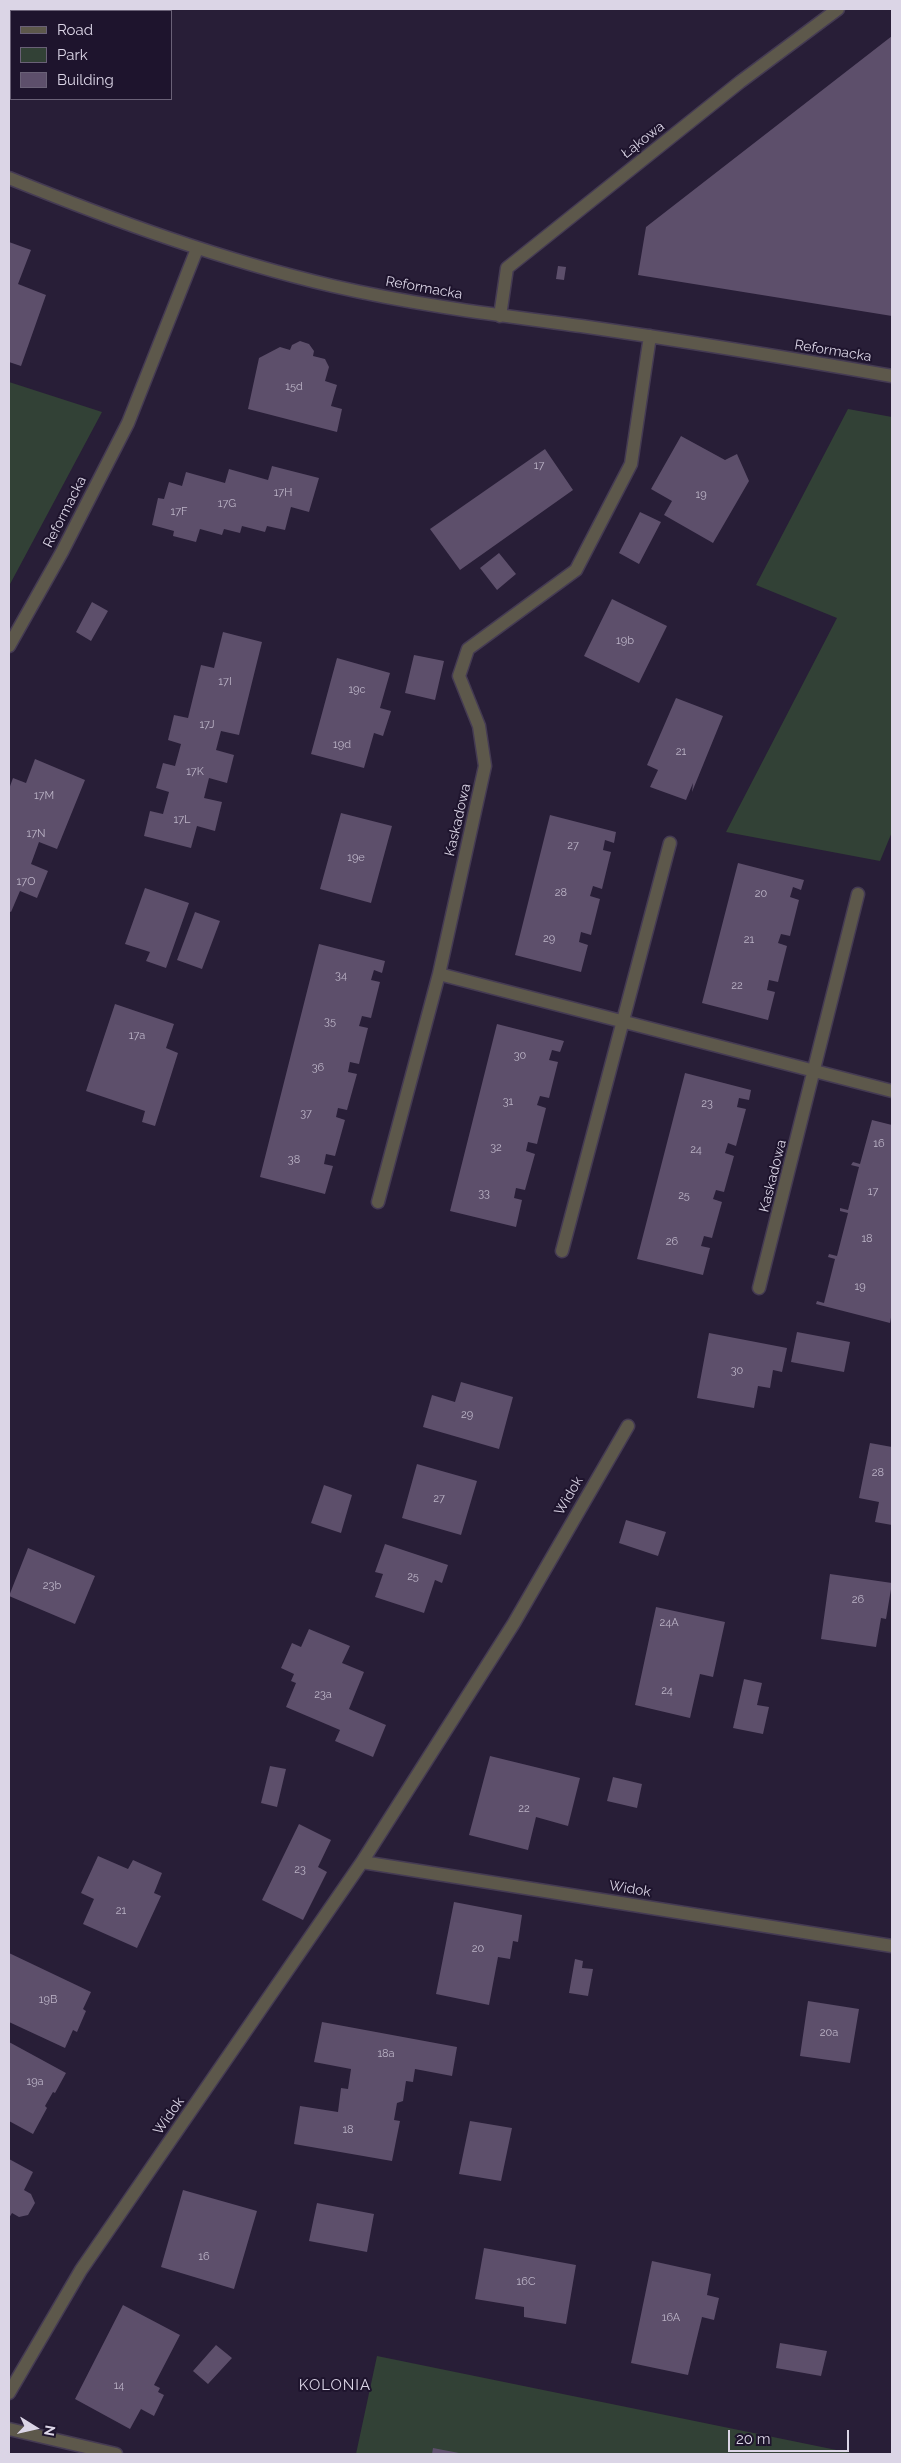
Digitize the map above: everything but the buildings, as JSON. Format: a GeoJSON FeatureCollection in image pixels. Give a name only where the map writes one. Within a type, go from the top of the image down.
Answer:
{"type":"FeatureCollection","features":[{"type":"Feature","properties":{"kind":"street","name":"Łąkowa"},"geometry":{"type":"LineString","coordinates":[[500,316],[507,268],[740,82],[838,9]]}},
{"type":"Feature","properties":{"kind":"street","name":"Reformacka"},"geometry":{"type":"LineString","coordinates":[[9,178],[109,219],[197,249],[332,286],[400,300],[500,316],[650,336],[892,376]]}},
{"type":"Feature","properties":{"kind":"street","name":"Reformacka"},"geometry":{"type":"LineString","coordinates":[[9,646],[62,552],[128,423],[197,249]]}},
{"type":"Feature","properties":{"kind":"street","name":"Kaskadowa"},"geometry":{"type":"LineString","coordinates":[[378,1202],[438,974],[485,766],[479,726],[459,676],[468,649],[576,570],[631,464],[650,336]]}},
{"type":"Feature","properties":{"kind":"street"},"geometry":{"type":"LineString","coordinates":[[562,1251],[670,843]]}},
{"type":"Feature","properties":{"kind":"street","name":"Kaskadowa"},"geometry":{"type":"LineString","coordinates":[[760,1288],[858,894]]}},
{"type":"Feature","properties":{"kind":"street"},"geometry":{"type":"LineString","coordinates":[[438,974],[622,1023],[892,1091]]}},
{"type":"Feature","properties":{"kind":"street","name":"Widok"},"geometry":{"type":"LineString","coordinates":[[9,2393],[81,2270],[362,1862],[514,1622],[628,1426]]}},
{"type":"Feature","properties":{"kind":"street","name":"Widok"},"geometry":{"type":"LineString","coordinates":[[362,1862],[892,1946]]}},
{"type":"Feature","properties":{"kind":"street"},"geometry":{"type":"LineString","coordinates":[[9,2429],[116,2454]]}},
{"type":"Feature","properties":{"kind":"green space"},"geometry":{"type":"Polygon","coordinates":[[[9,382],[102,412],[9,586],[9,382]]]}},
{"type":"Feature","properties":{"kind":"green space"},"geometry":{"type":"Polygon","coordinates":[[[848,409],[892,417],[892,832],[880,861],[726,832],[837,618],[756,585],[848,409]]]}},
{"type":"Feature","properties":{"kind":"green space"},"geometry":{"type":"Polygon","coordinates":[[[377,2356],[856,2454],[356,2454],[377,2356]]]}},
{"type":"Feature","properties":{"kind":"district","name":"KOLONIA"},"geometry":{"type":"Point","coordinates":[335,2385]}}]}
